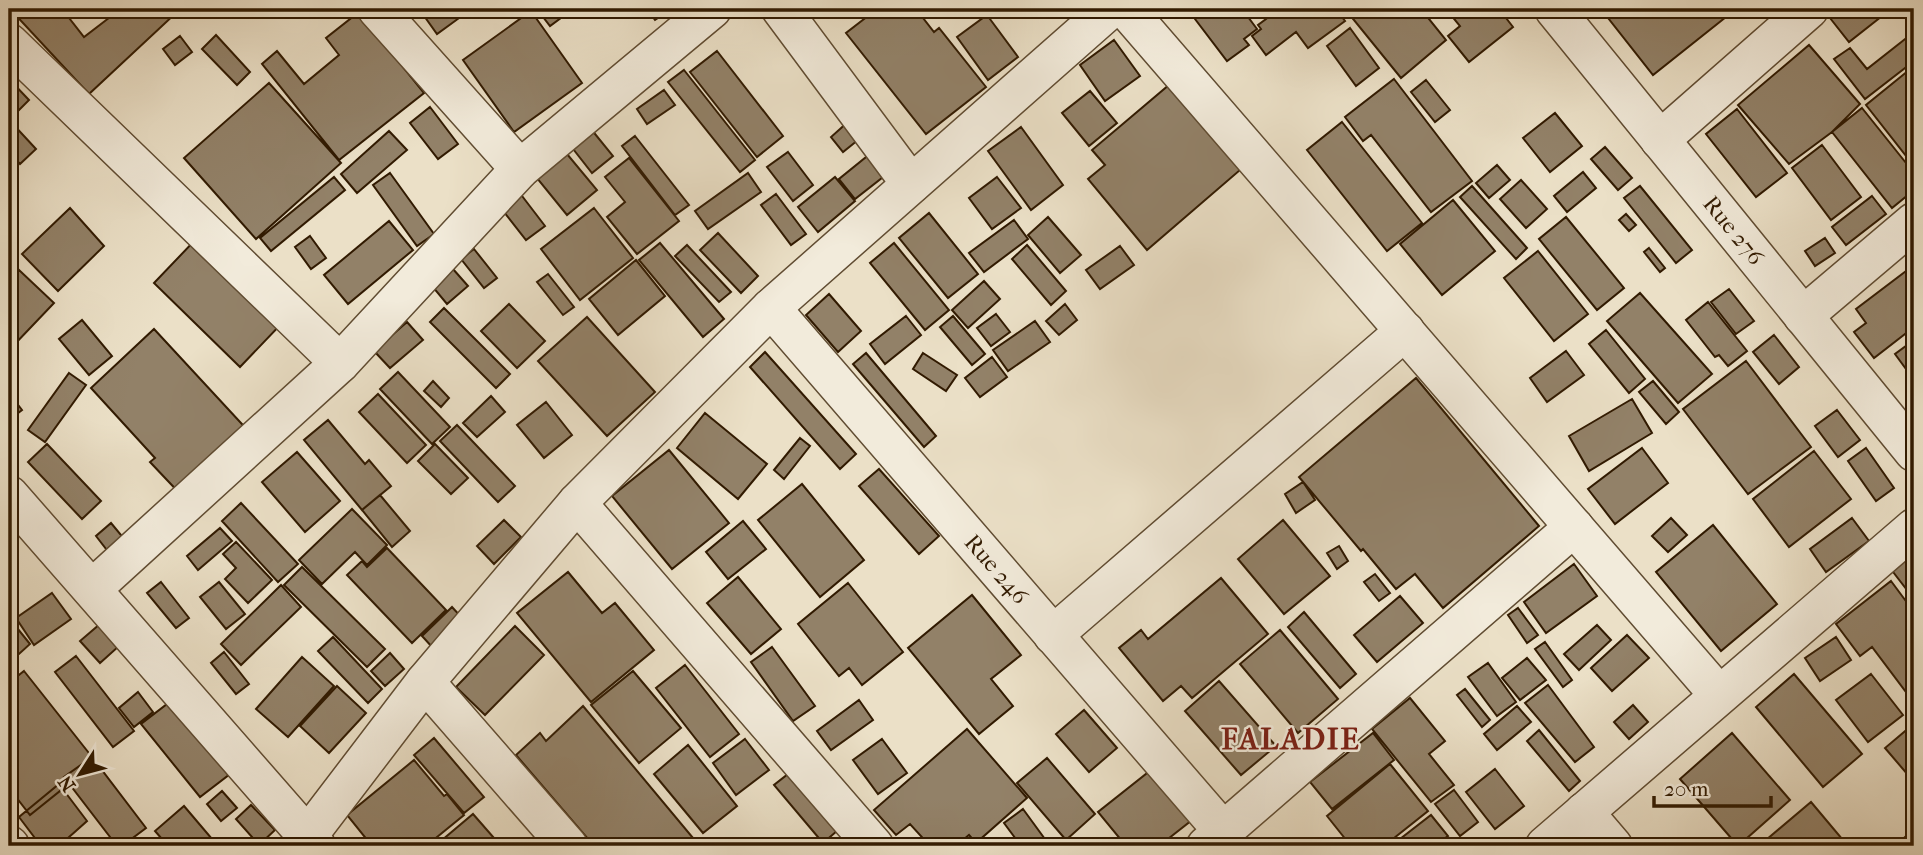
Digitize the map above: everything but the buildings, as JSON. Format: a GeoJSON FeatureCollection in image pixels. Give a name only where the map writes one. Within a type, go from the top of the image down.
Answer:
{"type":"FeatureCollection","features":[{"type":"Feature","properties":{"kind":"street"},"geometry":{"type":"LineString","coordinates":[[377,9],[520,169]]}},
{"type":"Feature","properties":{"kind":"street"},"geometry":{"type":"LineString","coordinates":[[92,589],[340,363],[520,169],[712,9]]}},
{"type":"Feature","properties":{"kind":"street"},"geometry":{"type":"LineString","coordinates":[[780,9],[911,184]]}},
{"type":"Feature","properties":{"kind":"street"},"geometry":{"type":"LineString","coordinates":[[9,495],[308,843],[425,682],[577,503],[771,308],[1110,9]]}},
{"type":"Feature","properties":{"kind":"street"},"geometry":{"type":"LineString","coordinates":[[1126,9],[1719,695]]}},
{"type":"Feature","properties":{"kind":"street","name":"Rue 276"},"geometry":{"type":"LineString","coordinates":[[1554,9],[1914,452]]}},
{"type":"Feature","properties":{"kind":"street"},"geometry":{"type":"LineString","coordinates":[[1660,140],[1809,9]]}},
{"type":"Feature","properties":{"kind":"street"},"geometry":{"type":"LineString","coordinates":[[9,43],[340,363]]}},
{"type":"Feature","properties":{"kind":"street"},"geometry":{"type":"LineString","coordinates":[[1803,316],[1914,222]]}},
{"type":"Feature","properties":{"kind":"street","name":"Rue 246"},"geometry":{"type":"LineString","coordinates":[[771,308],[1053,635],[1214,839]]}},
{"type":"Feature","properties":{"kind":"street"},"geometry":{"type":"LineString","coordinates":[[1053,635],[1405,331]]}},
{"type":"Feature","properties":{"kind":"street"},"geometry":{"type":"LineString","coordinates":[[577,503],[874,846]]}},
{"type":"Feature","properties":{"kind":"street"},"geometry":{"type":"LineString","coordinates":[[1214,839],[1574,527]]}},
{"type":"Feature","properties":{"kind":"street"},"geometry":{"type":"LineString","coordinates":[[1545,846],[1914,527]]}},
{"type":"Feature","properties":{"kind":"street"},"geometry":{"type":"LineString","coordinates":[[425,682],[568,846]]}},
{"type":"Feature","properties":{"kind":"street"},"geometry":{"type":"LineString","coordinates":[[1584,813],[1613,846]]}},
{"type":"Feature","properties":{"kind":"district","name":"FALADIE"},"geometry":{"type":"Point","coordinates":[1291,739]}}]}
